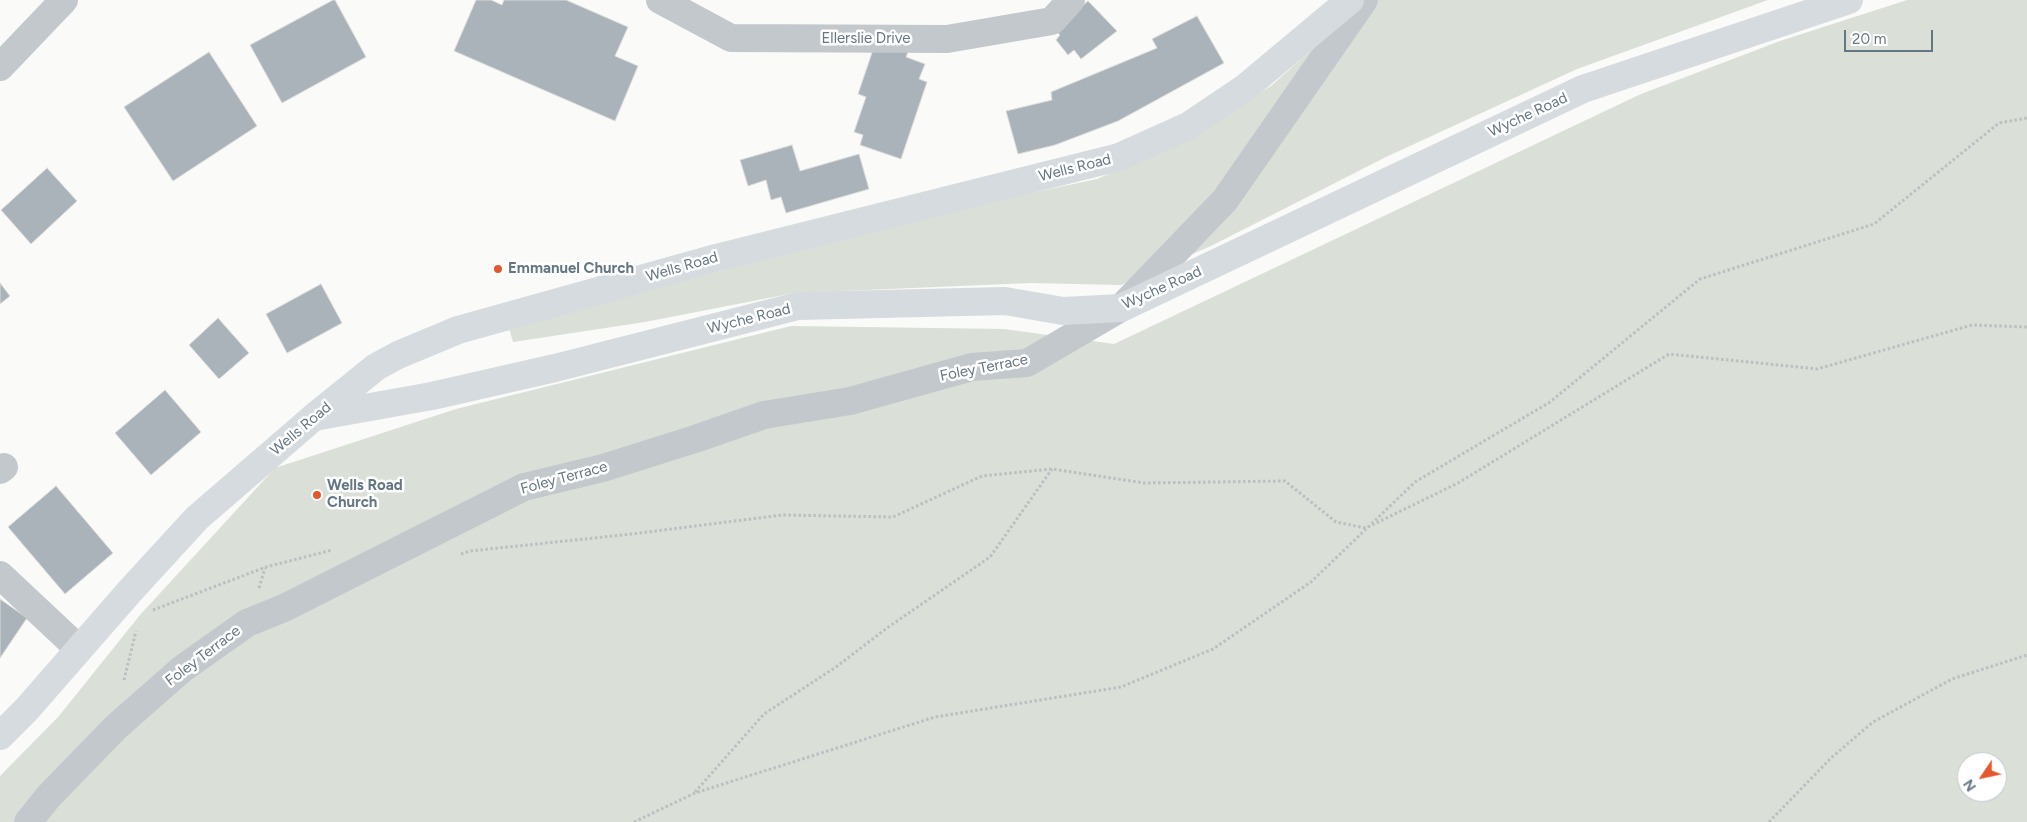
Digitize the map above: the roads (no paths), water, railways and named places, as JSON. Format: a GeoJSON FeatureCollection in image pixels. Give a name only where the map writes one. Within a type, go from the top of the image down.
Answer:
{"type":"FeatureCollection","features":[{"type":"Feature","properties":{"kind":"main road","name":"Wells Road"},"geometry":{"type":"LineString","coordinates":[[0,736],[197,518],[314,417],[376,367],[398,355],[458,330],[716,258],[1118,157],[1188,126],[1246,87],[1350,0]]}},
{"type":"Feature","properties":{"kind":"main road","name":"Wyche Road"},"geometry":{"type":"LineString","coordinates":[[314,417],[432,396],[527,375],[798,306],[1005,301],[1063,311],[1121,308],[1583,89],[1849,0]]}},
{"type":"Feature","properties":{"kind":"street"},"geometry":{"type":"LineString","coordinates":[[0,67],[64,0]]}},
{"type":"Feature","properties":{"kind":"street","name":"Ellerslie Drive"},"geometry":{"type":"LineString","coordinates":[[660,0],[731,38],[947,39],[1052,21],[1071,0]]}},
{"type":"Feature","properties":{"kind":"street","name":"Foley Terrace"},"geometry":{"type":"LineString","coordinates":[[28,822],[48,796],[116,727],[182,669],[247,623],[284,608],[524,487],[603,468],[695,440],[764,415],[850,401],[972,367],[1027,363],[1121,308],[1225,200],[1364,0]]}},
{"type":"Feature","properties":{"kind":"street"},"geometry":{"type":"LineString","coordinates":[[0,575],[79,649]]}},
{"type":"Feature","properties":{"kind":"place","name":"Emmanuel Church"},"geometry":{"type":"Point","coordinates":[498,269]}},
{"type":"Feature","properties":{"kind":"place","name":"Wells Road Church"},"geometry":{"type":"Point","coordinates":[317,495]}}]}
